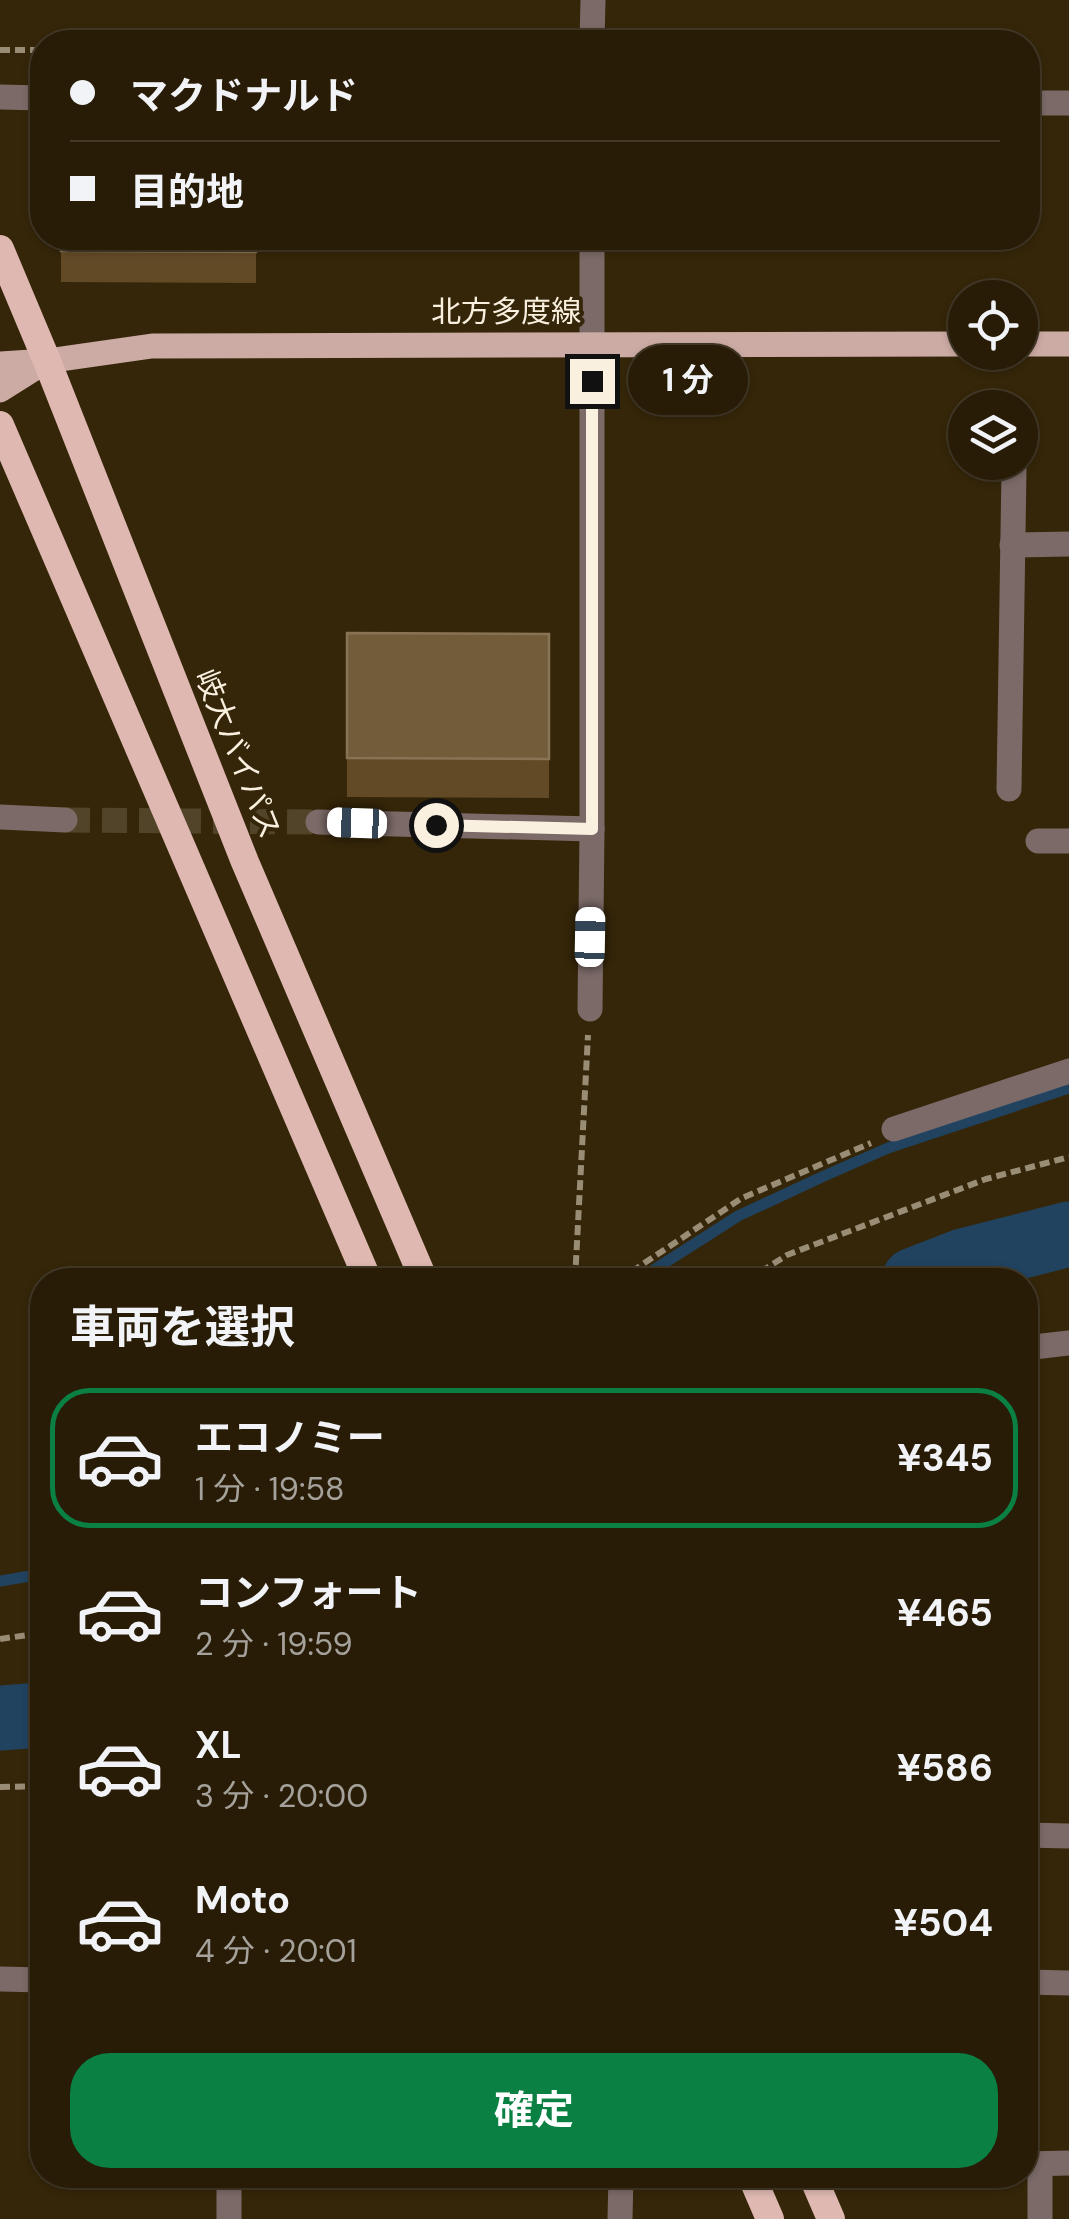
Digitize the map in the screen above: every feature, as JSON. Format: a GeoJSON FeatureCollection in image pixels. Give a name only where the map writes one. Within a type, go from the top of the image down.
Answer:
{"type":"FeatureCollection","features":[{"type":"Feature","properties":{"kind":"highway","name":"岐大バイパス"},"geometry":{"type":"LineString","coordinates":[[0,249],[48,361],[245,862],[419,1268]]}},
{"type":"Feature","properties":{"kind":"highway"},"geometry":{"type":"LineString","coordinates":[[0,425],[363,1268]]}},
{"type":"Feature","properties":{"kind":"highway"},"geometry":{"type":"LineString","coordinates":[[757,2188],[770,2219]]}},
{"type":"Feature","properties":{"kind":"highway"},"geometry":{"type":"LineString","coordinates":[[818,2188],[832,2219]]}},
{"type":"Feature","properties":{"kind":"main road","name":"北方多度線"},"geometry":{"type":"LineString","coordinates":[[0,364],[152,346],[948,344]]}},
{"type":"Feature","properties":{"kind":"main road"},"geometry":{"type":"LineString","coordinates":[[1038,344],[1069,344]]}},
{"type":"Feature","properties":{"kind":"main road"},"geometry":{"type":"LineString","coordinates":[[0,390],[48,361]]}},
{"type":"Feature","properties":{"kind":"street"},"geometry":{"type":"LineString","coordinates":[[592,30],[593,0]]}},
{"type":"Feature","properties":{"kind":"street"},"geometry":{"type":"LineString","coordinates":[[0,98],[30,98]]}},
{"type":"Feature","properties":{"kind":"street"},"geometry":{"type":"LineString","coordinates":[[1040,103],[1069,103]]}},
{"type":"Feature","properties":{"kind":"street"},"geometry":{"type":"LineString","coordinates":[[590,1008],[592,250]]}},
{"type":"Feature","properties":{"kind":"street"},"geometry":{"type":"LineString","coordinates":[[1010,789],[1014,480]]}},
{"type":"Feature","properties":{"kind":"street"},"geometry":{"type":"LineString","coordinates":[[1012,545],[1069,544]]}},
{"type":"Feature","properties":{"kind":"street"},"geometry":{"type":"LineString","coordinates":[[0,817],[65,820]]}},
{"type":"Feature","properties":{"kind":"street"},"geometry":{"type":"LineString","coordinates":[[318,822],[592,829]]}},
{"type":"Feature","properties":{"kind":"street"},"geometry":{"type":"LineString","coordinates":[[1038,841],[1069,841]]}},
{"type":"Feature","properties":{"kind":"street"},"geometry":{"type":"LineString","coordinates":[[894,1129],[1069,1071]]}},
{"type":"Feature","properties":{"kind":"street"},"geometry":{"type":"LineString","coordinates":[[1038,1347],[1069,1343]]}},
{"type":"Feature","properties":{"kind":"street"},"geometry":{"type":"LineString","coordinates":[[1038,1835],[1069,1836]]}},
{"type":"Feature","properties":{"kind":"street"},"geometry":{"type":"LineString","coordinates":[[0,1979],[30,1980]]}},
{"type":"Feature","properties":{"kind":"street"},"geometry":{"type":"LineString","coordinates":[[1038,1982],[1069,1983]]}},
{"type":"Feature","properties":{"kind":"street"},"geometry":{"type":"LineString","coordinates":[[1038,2164],[1069,2164]]}},
{"type":"Feature","properties":{"kind":"street"},"geometry":{"type":"LineString","coordinates":[[229,2188],[229,2219]]}},
{"type":"Feature","properties":{"kind":"street"},"geometry":{"type":"LineString","coordinates":[[620,2219],[621,2188]]}},
{"type":"Feature","properties":{"kind":"street"},"geometry":{"type":"LineString","coordinates":[[1036,2188],[1040,2219]]}},
{"type":"Feature","properties":{"kind":"path"},"geometry":{"type":"LineString","coordinates":[[0,50],[30,50]]}},
{"type":"Feature","properties":{"kind":"path"},"geometry":{"type":"LineString","coordinates":[[576,1268],[590,1008]]}},
{"type":"Feature","properties":{"kind":"path"},"geometry":{"type":"LineString","coordinates":[[636,1268],[742,1198],[882,1138],[894,1129]]}},
{"type":"Feature","properties":{"kind":"path"},"geometry":{"type":"LineString","coordinates":[[767,1268],[788,1255],[986,1179],[1069,1157]]}},
{"type":"Feature","properties":{"kind":"path"},"geometry":{"type":"LineString","coordinates":[[0,1639],[30,1635]]}},
{"type":"Feature","properties":{"kind":"path"},"geometry":{"type":"LineString","coordinates":[[0,1787],[30,1786]]}},
{"type":"Feature","properties":{"kind":"building"},"geometry":{"type":"Polygon","coordinates":[[[256,250],[256,252],[61,251],[256,250]]]}},
{"type":"Feature","properties":{"kind":"building"},"geometry":{"type":"Polygon","coordinates":[[[347,633],[549,634],[549,759],[347,758],[347,633]]]}},
{"type":"Feature","properties":{"kind":"waterway"},"geometry":{"type":"LineString","coordinates":[[657,1268],[738,1216],[888,1148],[1069,1088]]}},
{"type":"Feature","properties":{"kind":"waterway"},"geometry":{"type":"LineString","coordinates":[[945,1268],[1069,1234]]}},
{"type":"Feature","properties":{"kind":"waterway"},"geometry":{"type":"LineString","coordinates":[[0,1581],[30,1576]]}},
{"type":"Feature","properties":{"kind":"waterway"},"geometry":{"type":"LineString","coordinates":[[0,1718],[30,1716]]}},
{"type":"Feature","properties":{"kind":"tunnel"},"geometry":{"type":"LineString","coordinates":[[65,820],[318,822]]}},
{"type":"Feature","properties":{"kind":"route"},"geometry":{"type":"LineString","coordinates":[[436,825],[592,829],[592,381]]}}]}
